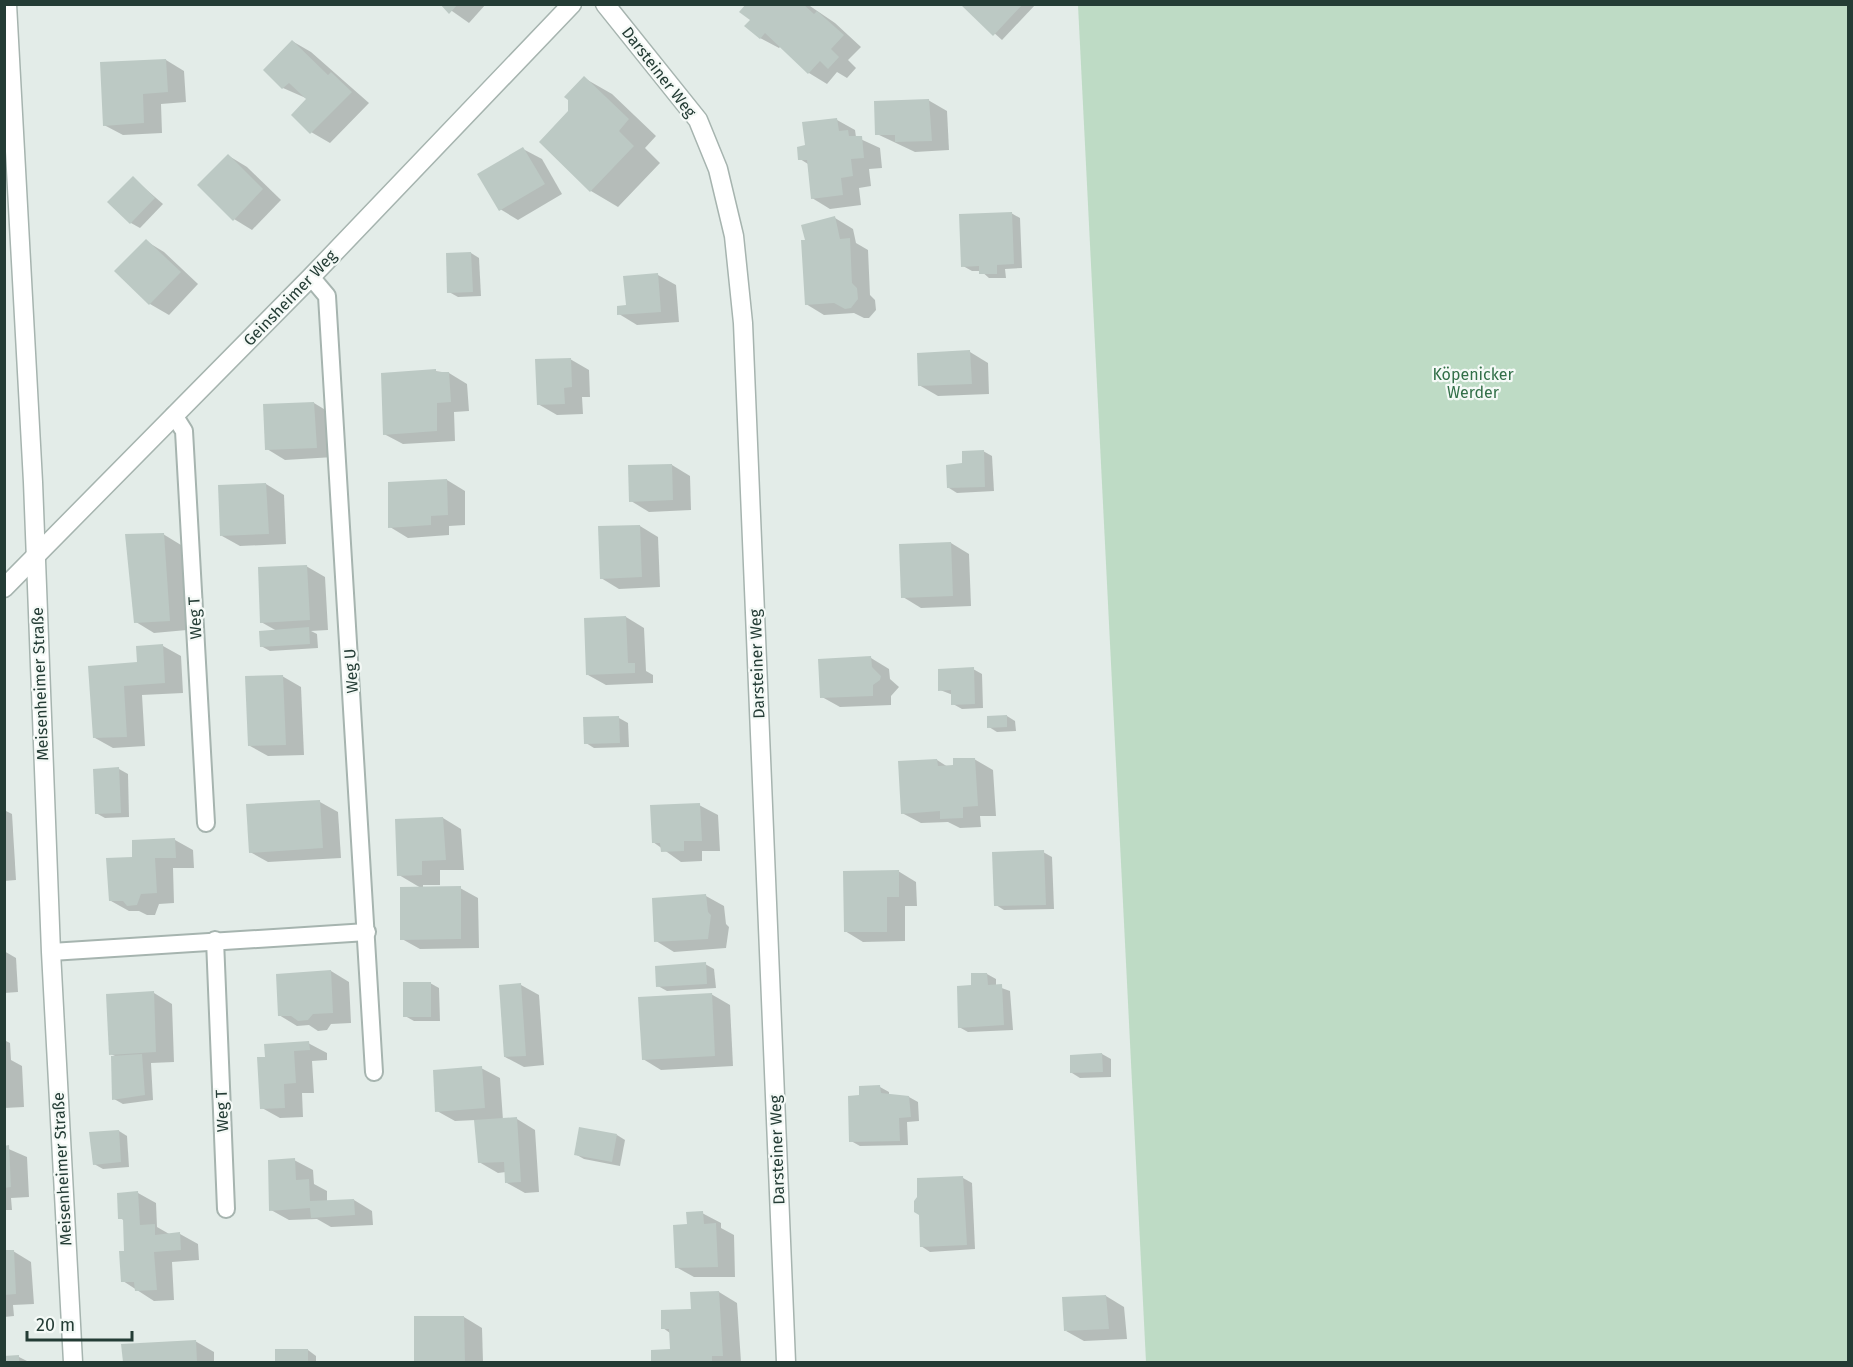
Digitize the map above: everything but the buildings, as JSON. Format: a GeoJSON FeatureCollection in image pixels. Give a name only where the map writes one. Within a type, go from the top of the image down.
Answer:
{"type":"FeatureCollection","features":[{"type":"Feature","properties":{"kind":"street","name":"Meisenheimer Straße"},"geometry":{"type":"LineString","coordinates":[[8,4],[33,482],[51,952],[73,1362]]}},
{"type":"Feature","properties":{"kind":"street","name":"Geinsheimer Weg"},"geometry":{"type":"LineString","coordinates":[[4,588],[311,276],[572,4]]}},
{"type":"Feature","properties":{"kind":"street","name":"Darsteiner Weg"},"geometry":{"type":"LineString","coordinates":[[605,4],[698,120],[718,169],[735,236],[744,335],[786,1362]]}},
{"type":"Feature","properties":{"kind":"lane","name":"Weg U"},"geometry":{"type":"LineString","coordinates":[[311,276],[327,296],[374,1072]]}},
{"type":"Feature","properties":{"kind":"lane","name":"Weg T"},"geometry":{"type":"LineString","coordinates":[[174,416],[184,431],[206,823]]}},
{"type":"Feature","properties":{"kind":"lane"},"geometry":{"type":"LineString","coordinates":[[51,952],[367,932]]}},
{"type":"Feature","properties":{"kind":"lane","name":"Weg T"},"geometry":{"type":"LineString","coordinates":[[215,940],[226,1209]]}},
{"type":"Feature","properties":{"kind":"green space","name":"Köpenicker Werder"},"geometry":{"type":"Polygon","coordinates":[[[1078,5],[1848,5],[1848,1362],[1146,1362],[1078,5]]]}}]}
